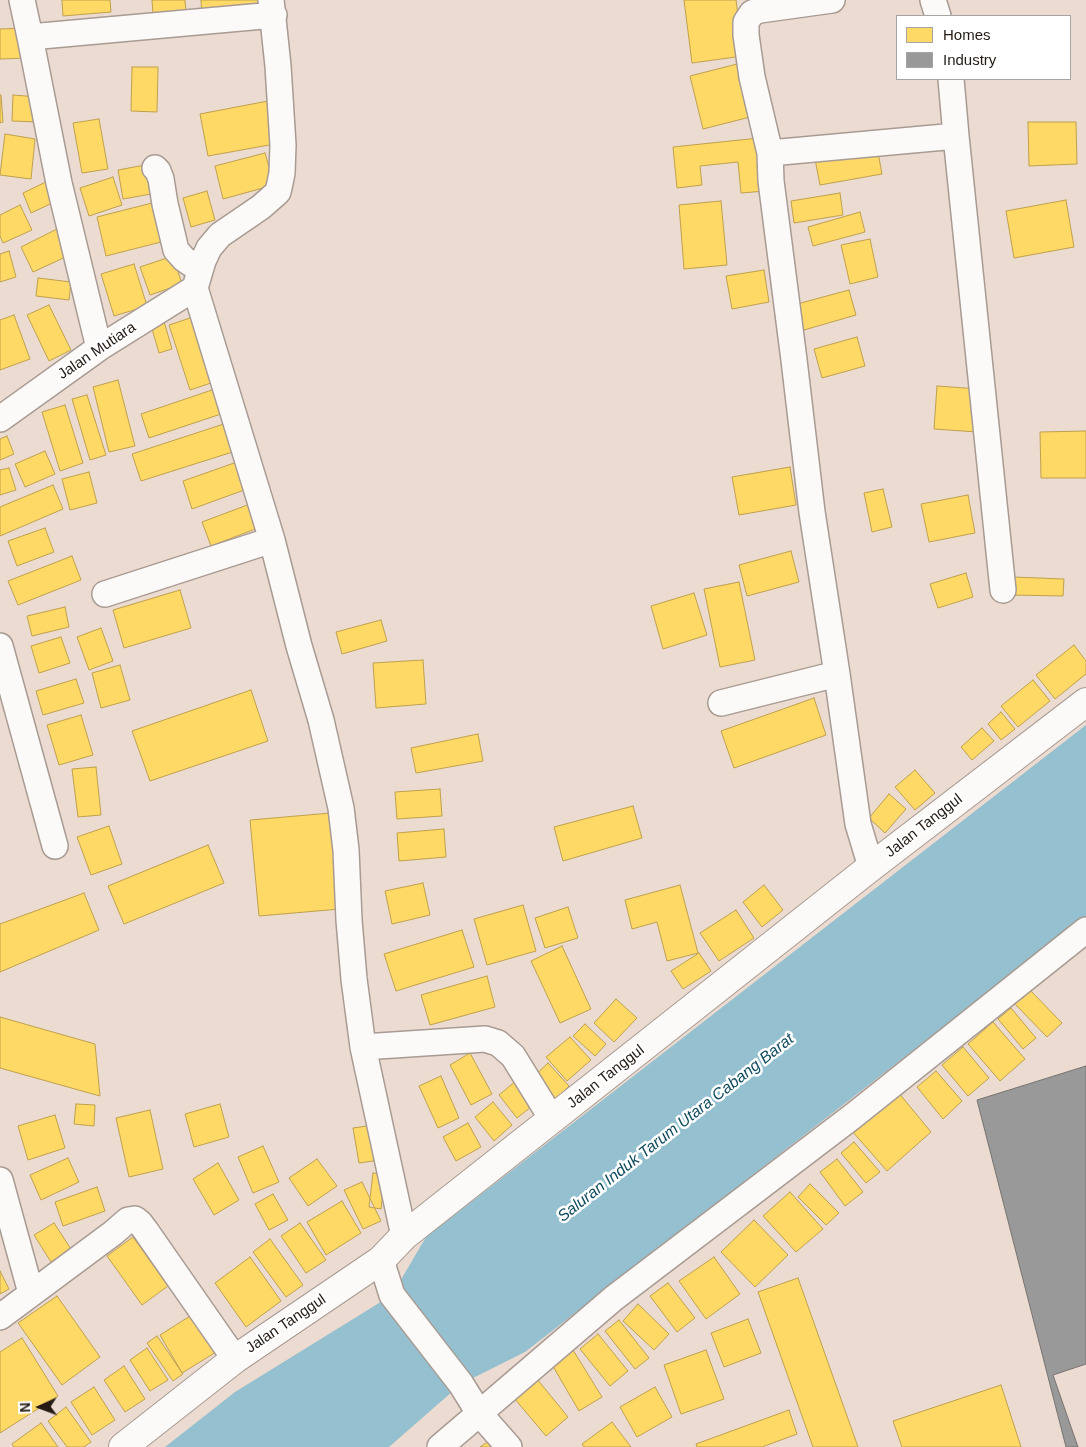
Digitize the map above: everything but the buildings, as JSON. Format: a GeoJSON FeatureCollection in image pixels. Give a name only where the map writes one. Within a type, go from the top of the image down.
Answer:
{"type":"FeatureCollection","features":[{"type":"Feature","properties":{"kind":"street"},"geometry":{"type":"LineString","coordinates":[[22,0],[59,183],[99,348]]}},
{"type":"Feature","properties":{"kind":"street"},"geometry":{"type":"LineString","coordinates":[[832,0],[760,10],[752,13],[746,22],[746,35],[752,77],[770,154],[771,181],[812,512],[858,824],[871,867]]}},
{"type":"Feature","properties":{"kind":"street"},"geometry":{"type":"LineString","coordinates":[[933,0],[938,15]]}},
{"type":"Feature","properties":{"kind":"street"},"geometry":{"type":"LineString","coordinates":[[30,37],[272,8],[283,145],[282,173],[278,192],[261,207],[220,235],[209,248],[198,279]]}},
{"type":"Feature","properties":{"kind":"street"},"geometry":{"type":"LineString","coordinates":[[951,80],[1003,590]]}},
{"type":"Feature","properties":{"kind":"street"},"geometry":{"type":"LineString","coordinates":[[770,154],[956,136]]}},
{"type":"Feature","properties":{"kind":"street"},"geometry":{"type":"LineString","coordinates":[[155,168],[161,179],[176,250],[198,279],[321,720],[341,808],[346,850],[354,979],[363,1047],[404,1236]]}},
{"type":"Feature","properties":{"kind":"street","name":"Jalan Mutiara"},"geometry":{"type":"LineString","coordinates":[[0,419],[198,279]]}},
{"type":"Feature","properties":{"kind":"street"},"geometry":{"type":"LineString","coordinates":[[105,594],[272,540]]}},
{"type":"Feature","properties":{"kind":"street"},"geometry":{"type":"LineString","coordinates":[[0,646],[55,846]]}},
{"type":"Feature","properties":{"kind":"street"},"geometry":{"type":"LineString","coordinates":[[720,703],[837,674]]}},
{"type":"Feature","properties":{"kind":"street","name":"Jalan Tanggul"},"geometry":{"type":"LineString","coordinates":[[123,1447],[235,1359],[381,1260],[404,1236],[871,867],[1086,702]]}},
{"type":"Feature","properties":{"kind":"street"},"geometry":{"type":"LineString","coordinates":[[440,1447],[614,1298],[853,1116],[1086,930]]}},
{"type":"Feature","properties":{"kind":"street"},"geometry":{"type":"LineString","coordinates":[[363,1047],[484,1039],[498,1043],[513,1056],[552,1119]]}},
{"type":"Feature","properties":{"kind":"street"},"geometry":{"type":"LineString","coordinates":[[0,1180],[31,1293]]}},
{"type":"Feature","properties":{"kind":"street"},"geometry":{"type":"LineString","coordinates":[[0,1317],[128,1220],[135,1219],[146,1231],[235,1359]]}},
{"type":"Feature","properties":{"kind":"street"},"geometry":{"type":"LineString","coordinates":[[381,1260],[392,1295],[461,1384],[479,1413],[509,1447]]}},
{"type":"Feature","properties":{"kind":"water","name":"Saluran Induk Tarum Utara Cabang Barat"},"geometry":{"type":"Polygon","coordinates":[[[1086,725],[1086,916],[525,1352],[461,1384],[389,1447],[165,1447],[235,1392],[392,1295],[426,1237],[1086,725]]]}}]}
